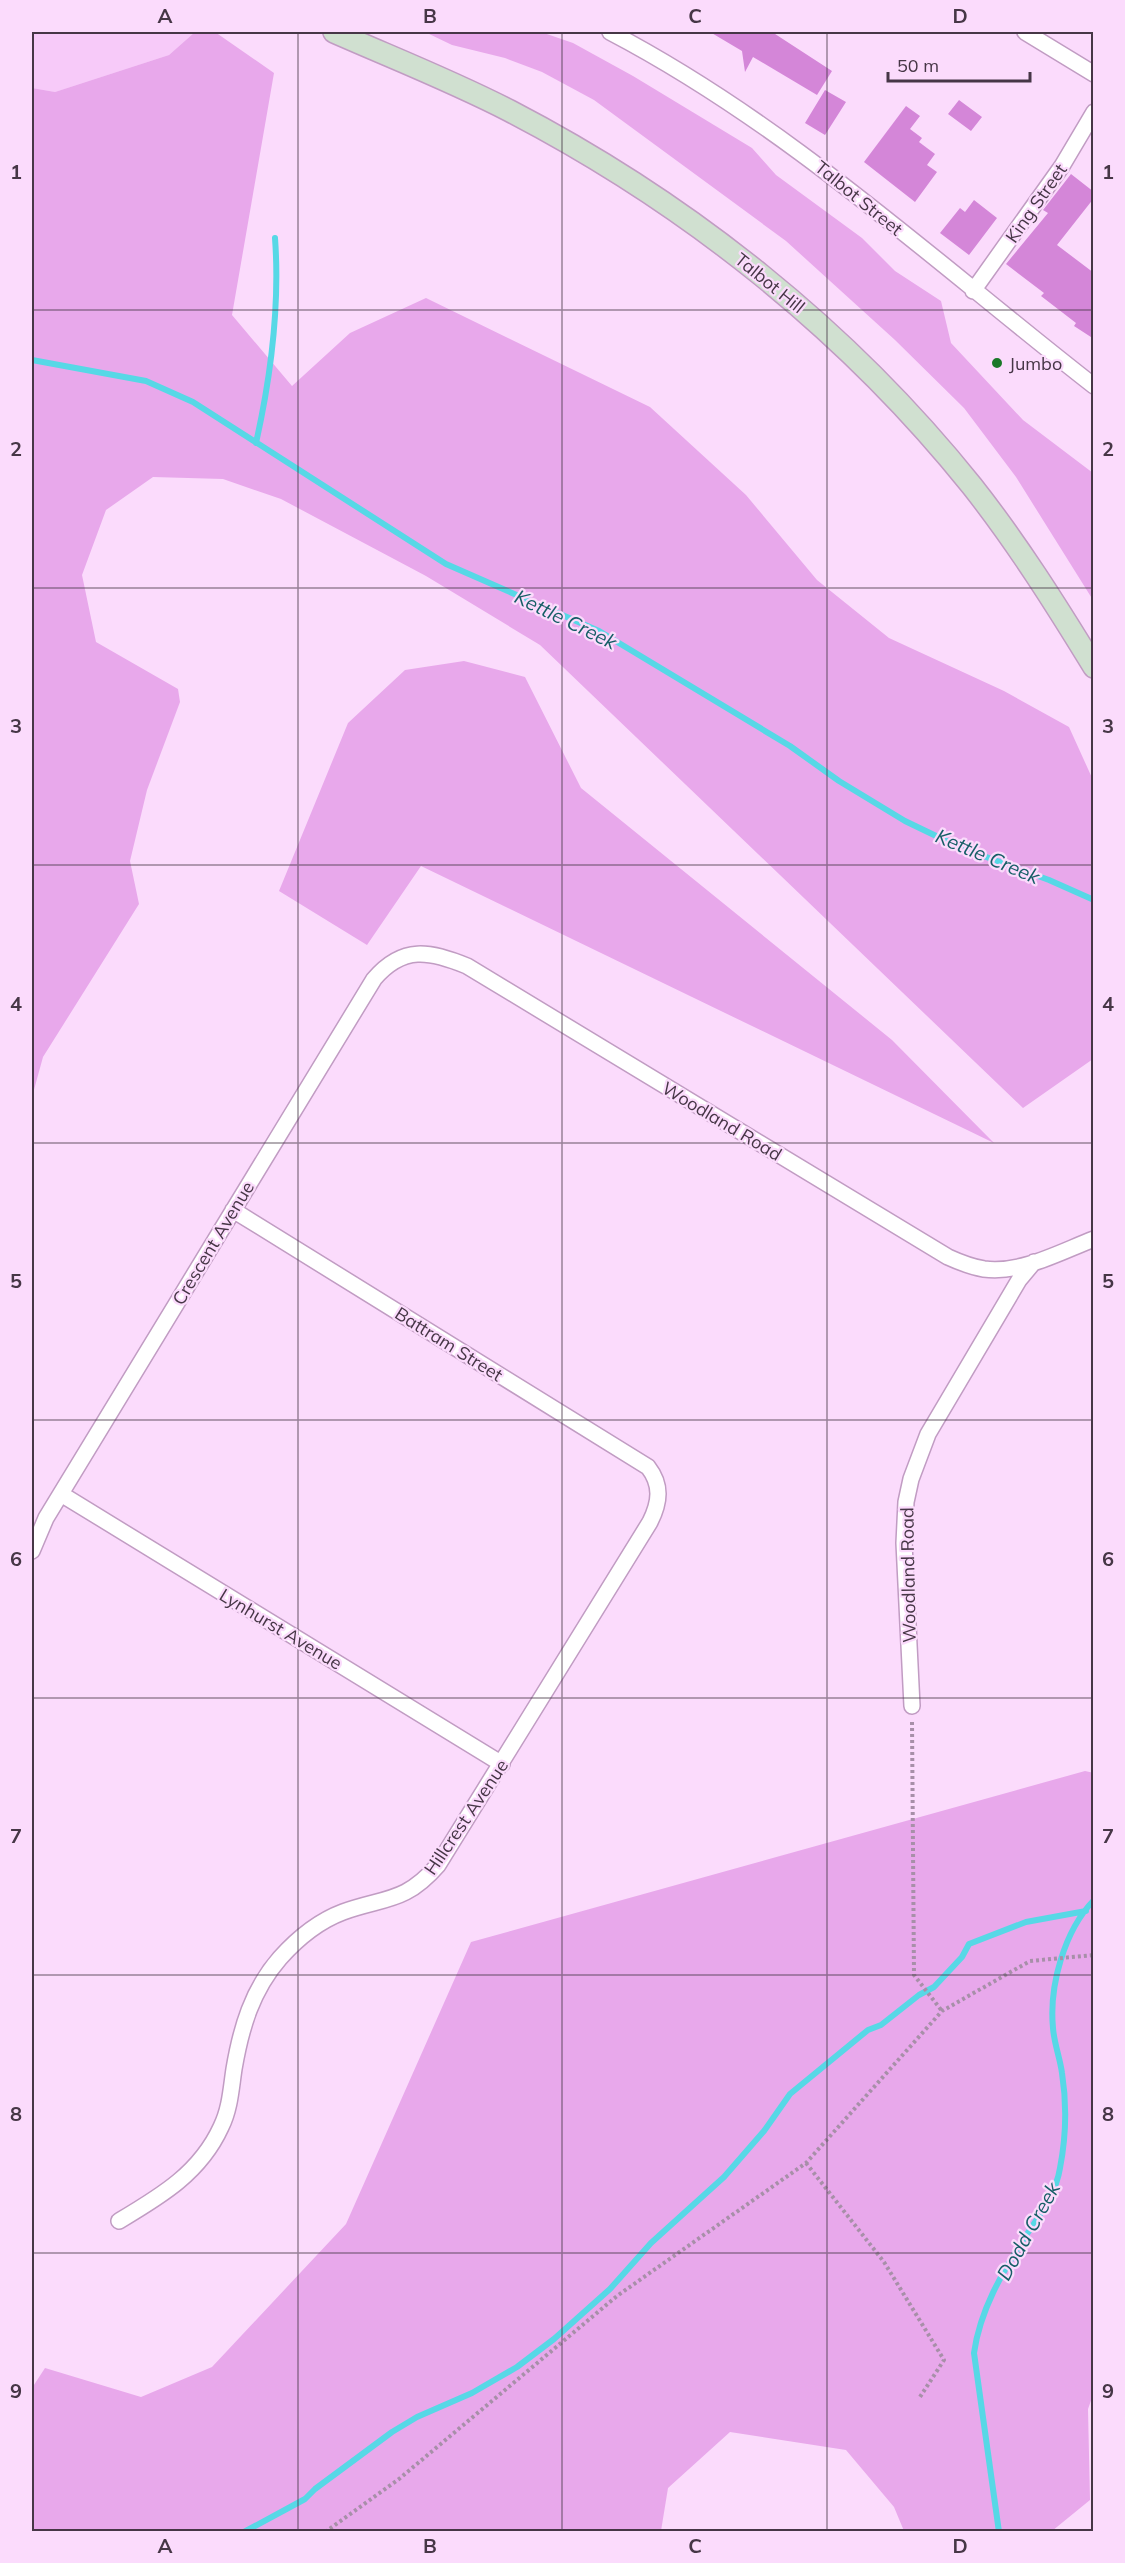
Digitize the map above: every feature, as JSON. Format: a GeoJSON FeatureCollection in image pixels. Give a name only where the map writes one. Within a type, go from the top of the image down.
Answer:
{"type":"FeatureCollection","features":[{"type":"Feature","properties":{"kind":"main road","name":"Talbot Hill"},"geometry":{"type":"LineString","coordinates":[[334,32],[464,88],[580,150],[676,211],[776,287],[858,360],[960,472],[1012,540],[1094,667]]}},
{"type":"Feature","properties":{"kind":"street","name":"Talbot Street"},"geometry":{"type":"LineString","coordinates":[[610,32],[692,77],[770,129],[1094,386]]}},
{"type":"Feature","properties":{"kind":"street"},"geometry":{"type":"LineString","coordinates":[[1025,32],[1094,74]]}},
{"type":"Feature","properties":{"kind":"street","name":"King Street"},"geometry":{"type":"LineString","coordinates":[[973,291],[1062,166],[1094,112]]}},
{"type":"Feature","properties":{"kind":"street","name":"Crescent Avenue"},"geometry":{"type":"LineString","coordinates":[[32,1551],[39,1531],[61,1494],[374,979],[393,962],[414,954]]}},
{"type":"Feature","properties":{"kind":"street","name":"Woodland Road"},"geometry":{"type":"LineString","coordinates":[[414,954],[441,956],[467,966],[948,1257],[985,1269],[1005,1269],[1034,1262],[1094,1239]]}},
{"type":"Feature","properties":{"kind":"street","name":"Battram Street"},"geometry":{"type":"LineString","coordinates":[[233,1210],[648,1467],[659,1484]]}},
{"type":"Feature","properties":{"kind":"street","name":"Woodland Road"},"geometry":{"type":"LineString","coordinates":[[912,1706],[904,1543],[906,1502],[915,1464],[936,1420],[1019,1280],[1034,1262]]}},
{"type":"Feature","properties":{"kind":"street","name":"Hillcrest Avenue"},"geometry":{"type":"LineString","coordinates":[[119,2221],[168,2191],[190,2172],[209,2148],[221,2128],[229,2106],[242,2026],[252,2000],[281,1957],[308,1932],[330,1918],[354,1909],[396,1899],[418,1885],[438,1865],[650,1522],[657,1504],[659,1484]]}},
{"type":"Feature","properties":{"kind":"street","name":"Lynhurst Avenue"},"geometry":{"type":"LineString","coordinates":[[61,1494],[502,1764]]}},
{"type":"Feature","properties":{"kind":"path"},"geometry":{"type":"LineString","coordinates":[[912,1706],[914,1975],[942,2011]]}},
{"type":"Feature","properties":{"kind":"path"},"geometry":{"type":"LineString","coordinates":[[325,2532],[399,2479],[617,2296],[806,2163],[942,2011],[1030,1961],[1094,1955]]}},
{"type":"Feature","properties":{"kind":"path"},"geometry":{"type":"LineString","coordinates":[[806,2163],[884,2262],[944,2360],[920,2397]]}},
{"type":"Feature","properties":{"kind":"shaded area"},"geometry":{"type":"Polygon","coordinates":[[[32,32],[195,32],[169,55],[55,92],[32,88],[32,32]]]}},
{"type":"Feature","properties":{"kind":"shaded area"},"geometry":{"type":"Polygon","coordinates":[[[195,32],[215,32],[274,73],[232,315],[292,386],[350,333],[426,298],[650,407],[746,495],[817,580],[889,638],[1004,691],[1069,727],[1093,780],[1093,1059],[1023,1108],[540,645],[426,576],[281,499],[223,479],[153,477],[106,510],[82,575],[96,642],[178,689],[180,702],[147,790],[130,861],[139,904],[43,1057],[32,1097],[32,88],[55,92],[169,55],[195,32]]]}},
{"type":"Feature","properties":{"kind":"shaded area"},"geometry":{"type":"Polygon","coordinates":[[[425,32],[541,32],[573,43],[633,76],[752,148],[776,175],[862,238],[895,271],[941,301],[951,343],[1023,420],[1093,473],[1093,600],[1016,477],[964,408],[895,340],[786,241],[594,100],[542,72],[505,58],[452,45],[425,32]]]}},
{"type":"Feature","properties":{"kind":"shaded area"},"geometry":{"type":"Polygon","coordinates":[[[464,661],[525,677],[581,788],[892,1040],[994,1143],[421,866],[367,945],[279,891],[348,723],[405,670],[464,661]]]}},
{"type":"Feature","properties":{"kind":"shaded area"},"geometry":{"type":"Polygon","coordinates":[[[1085,1771],[1094,1773],[1094,2392],[1088,2409],[1090,2500],[1052,2531],[904,2531],[894,2507],[846,2450],[730,2432],[668,2488],[661,2531],[32,2531],[32,2388],[45,2368],[141,2397],[212,2367],[346,2224],[471,1942],[1085,1771]]]}},
{"type":"Feature","properties":{"kind":"building"},"geometry":{"type":"Polygon","coordinates":[[[710,32],[772,32],[832,71],[817,95],[753,57],[745,72],[742,51],[710,32]]]}},
{"type":"Feature","properties":{"kind":"building"},"geometry":{"type":"Polygon","coordinates":[[[825,90],[846,102],[825,135],[805,123],[825,90]]]}},
{"type":"Feature","properties":{"kind":"building"},"geometry":{"type":"Polygon","coordinates":[[[959,100],[982,117],[971,131],[948,114],[959,100]]]}},
{"type":"Feature","properties":{"kind":"building"},"geometry":{"type":"Polygon","coordinates":[[[906,106],[920,116],[910,129],[922,138],[919,142],[935,154],[927,165],[937,172],[915,202],[864,162],[906,106]]]}},
{"type":"Feature","properties":{"kind":"building"},"geometry":{"type":"Polygon","coordinates":[[[1071,174],[1094,192],[1094,198],[1057,245],[1094,273],[1094,339],[1074,326],[1076,323],[1041,296],[1044,293],[1006,264],[1048,213],[1043,210],[1071,174]]]}},
{"type":"Feature","properties":{"kind":"building"},"geometry":{"type":"Polygon","coordinates":[[[974,200],[997,218],[969,255],[940,233],[960,208],[965,212],[974,200]]]}},
{"type":"Feature","properties":{"kind":"waterway"},"geometry":{"type":"LineString","coordinates":[[256,443],[273,341],[276,290],[275,238]]}},
{"type":"Feature","properties":{"kind":"waterway","name":"Kettle Creek"},"geometry":{"type":"LineString","coordinates":[[32,360],[146,381],[193,402],[446,564],[599,631],[790,746],[839,781],[905,821],[959,847],[1049,880],[1094,900]]}},
{"type":"Feature","properties":{"kind":"waterway","name":"Dodd Creek"},"geometry":{"type":"LineString","coordinates":[[999,2532],[974,2353],[981,2322],[993,2292],[1046,2204],[1058,2178],[1064,2145],[1065,2109],[1064,2085],[1053,2028],[1052,2012],[1056,1977],[1074,1927],[1094,1900]]}},
{"type":"Feature","properties":{"kind":"waterway"},"geometry":{"type":"LineString","coordinates":[[244,2532],[305,2499],[315,2489],[392,2432],[417,2417],[472,2393],[517,2367],[554,2339],[610,2289],[651,2243],[724,2177],[764,2131],[790,2094],[868,2030],[881,2025],[919,1995],[934,1987],[962,1957],[969,1944],[1026,1922],[1086,1911]]}},
{"type":"Feature","properties":{"kind":"place","name":"Jumbo"},"geometry":{"type":"Point","coordinates":[997,363]}}]}
